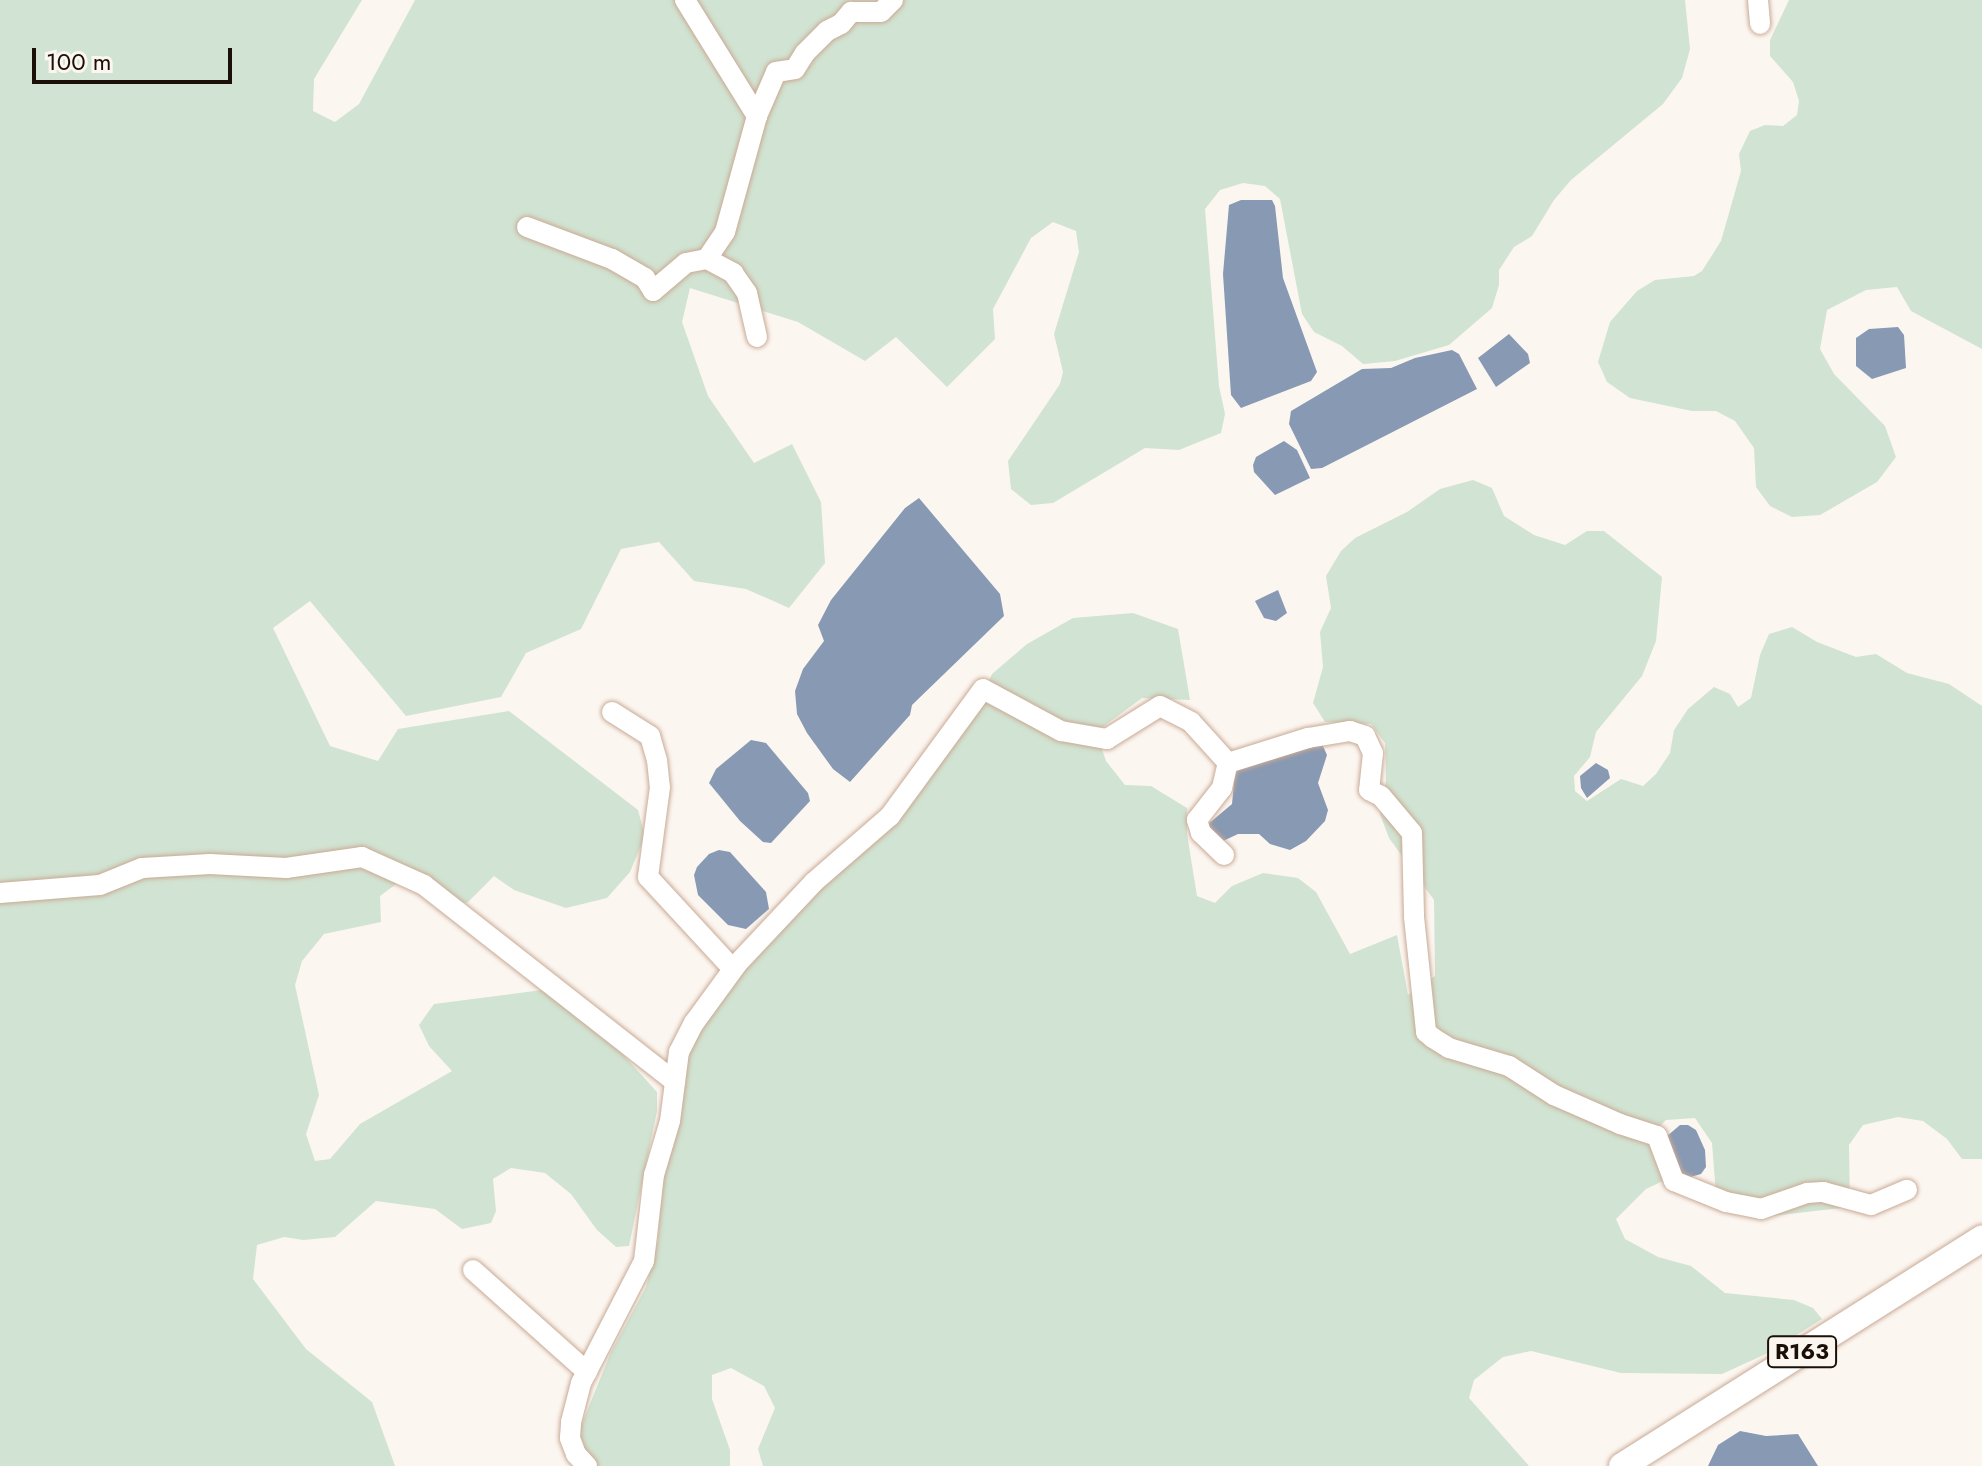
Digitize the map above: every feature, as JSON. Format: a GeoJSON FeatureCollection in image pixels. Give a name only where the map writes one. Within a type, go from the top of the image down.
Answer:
{"type":"FeatureCollection","features":[{"type":"Feature","properties":{"kind":"main road","name":"R163"},"geometry":{"type":"LineString","coordinates":[[1622,1466],[1982,1238]]}},
{"type":"Feature","properties":{"kind":"street"},"geometry":{"type":"LineString","coordinates":[[685,0],[757,116]]}},
{"type":"Feature","properties":{"kind":"street"},"geometry":{"type":"LineString","coordinates":[[707,259],[725,232],[757,116],[776,72],[795,69],[805,53],[851,12],[881,12],[893,0]]}},
{"type":"Feature","properties":{"kind":"street"},"geometry":{"type":"LineString","coordinates":[[1758,0],[1760,24]]}},
{"type":"Feature","properties":{"kind":"street"},"geometry":{"type":"LineString","coordinates":[[527,227],[612,259],[645,278],[653,291],[686,263],[707,259],[733,273],[747,293],[757,337]]}},
{"type":"Feature","properties":{"kind":"street"},"geometry":{"type":"LineString","coordinates":[[587,1466],[576,1454],[570,1438],[571,1422],[587,1372],[644,1261],[654,1175],[670,1121],[679,1052],[694,1023],[733,969],[814,882],[890,816],[983,689],[1061,731],[1107,739],[1160,706],[1191,722],[1228,763]]}},
{"type":"Feature","properties":{"kind":"street"},"geometry":{"type":"LineString","coordinates":[[612,712],[650,736],[657,760],[660,787],[648,877],[733,969]]}},
{"type":"Feature","properties":{"kind":"street"},"geometry":{"type":"LineString","coordinates":[[1228,763],[1308,738],[1350,731],[1365,736],[1373,753],[1369,790],[1381,796],[1412,833],[1414,917],[1426,1032],[1433,1038],[1449,1048],[1509,1066],[1554,1095],[1620,1124],[1657,1136],[1674,1181],[1726,1202],[1761,1209],[1807,1193],[1823,1192],[1871,1205],[1907,1190]]}},
{"type":"Feature","properties":{"kind":"street"},"geometry":{"type":"LineString","coordinates":[[1224,855],[1201,833],[1197,820],[1222,788],[1228,763]]}},
{"type":"Feature","properties":{"kind":"street"},"geometry":{"type":"LineString","coordinates":[[0,893],[100,885],[142,868],[210,864],[286,868],[362,857],[396,876],[424,885],[675,1082]]}},
{"type":"Feature","properties":{"kind":"street"},"geometry":{"type":"LineString","coordinates":[[473,1270],[587,1372]]}},
{"type":"Feature","properties":{"kind":"green space"},"geometry":{"type":"Polygon","coordinates":[[[0,0],[362,0],[314,79],[313,111],[335,122],[359,104],[415,0],[1685,0],[1690,49],[1682,78],[1663,104],[1571,180],[1554,200],[1532,236],[1514,247],[1499,270],[1499,285],[1492,308],[1449,345],[1395,361],[1363,364],[1342,346],[1314,332],[1302,314],[1280,199],[1265,186],[1243,183],[1220,190],[1205,209],[1219,386],[1225,414],[1221,433],[1179,450],[1145,448],[1053,503],[1031,505],[1011,489],[1008,461],[1060,384],[1063,372],[1054,334],[1079,252],[1076,231],[1053,222],[1031,238],[993,309],[995,339],[947,387],[896,337],[865,361],[798,322],[690,288],[682,322],[708,396],[754,463],[792,444],[821,502],[825,563],[789,608],[746,589],[694,581],[659,542],[621,549],[581,629],[526,653],[501,697],[406,716],[310,601],[273,628],[330,746],[378,761],[398,729],[509,711],[638,810],[645,836],[630,872],[607,898],[566,908],[514,890],[494,876],[467,903],[449,899],[415,870],[380,896],[381,922],[324,934],[302,961],[295,985],[319,1095],[306,1134],[315,1161],[330,1159],[360,1124],[452,1071],[429,1046],[419,1025],[434,1004],[542,990],[618,1049],[657,1092],[657,1111],[629,1246],[616,1247],[597,1230],[571,1194],[545,1173],[511,1168],[493,1179],[496,1211],[491,1223],[462,1229],[435,1209],[376,1201],[335,1237],[303,1240],[284,1237],[257,1245],[253,1279],[306,1349],[372,1402],[395,1466],[0,1466],[0,0]]]}},
{"type":"Feature","properties":{"kind":"green space"},"geometry":{"type":"Polygon","coordinates":[[[1789,0],[1982,0],[1982,349],[1911,311],[1897,287],[1866,290],[1827,310],[1820,349],[1834,374],[1885,426],[1896,457],[1877,482],[1820,515],[1792,517],[1770,506],[1756,487],[1754,448],[1735,421],[1716,411],[1692,411],[1630,398],[1607,382],[1598,362],[1610,322],[1637,291],[1655,280],[1694,276],[1702,271],[1721,241],[1741,171],[1739,154],[1750,131],[1765,125],[1783,126],[1797,115],[1799,101],[1793,82],[1770,56],[1770,40],[1789,0]]]}},
{"type":"Feature","properties":{"kind":"green space"},"geometry":{"type":"Polygon","coordinates":[[[1473,480],[1492,488],[1504,516],[1534,535],[1565,545],[1587,531],[1604,531],[1662,577],[1656,641],[1642,676],[1596,732],[1590,757],[1574,776],[1575,791],[1587,801],[1621,779],[1643,786],[1656,774],[1670,753],[1674,730],[1688,709],[1714,687],[1730,694],[1738,707],[1751,698],[1760,655],[1769,634],[1792,627],[1817,642],[1856,657],[1876,654],[1907,673],[1949,684],[1982,706],[1982,1159],[1962,1159],[1947,1139],[1923,1121],[1898,1117],[1863,1125],[1849,1145],[1850,1207],[1772,1216],[1717,1208],[1712,1143],[1695,1118],[1666,1120],[1659,1127],[1665,1180],[1646,1189],[1616,1219],[1625,1239],[1658,1257],[1691,1266],[1725,1293],[1794,1300],[1813,1308],[1822,1319],[1768,1353],[1722,1374],[1621,1373],[1531,1351],[1503,1357],[1474,1380],[1469,1398],[1529,1466],[763,1466],[758,1449],[775,1408],[764,1386],[731,1368],[712,1375],[712,1399],[730,1450],[730,1466],[595,1466],[586,1456],[579,1431],[611,1352],[646,1287],[658,1240],[662,1177],[689,1050],[701,1025],[743,964],[979,703],[992,674],[1027,644],[1073,618],[1133,613],[1178,629],[1190,700],[1142,698],[1096,732],[1106,761],[1125,785],[1151,786],[1187,808],[1187,834],[1197,896],[1215,903],[1232,886],[1263,873],[1298,878],[1316,892],[1350,954],[1397,935],[1408,995],[1435,976],[1434,900],[1389,838],[1380,814],[1386,780],[1385,743],[1371,724],[1325,722],[1313,703],[1323,667],[1320,632],[1331,608],[1326,576],[1341,551],[1355,538],[1407,512],[1440,489],[1473,480]]]}},
{"type":"Feature","properties":{"kind":"water"},"geometry":{"type":"Polygon","coordinates":[[[1241,200],[1272,200],[1275,206],[1283,278],[1317,372],[1311,381],[1241,408],[1231,395],[1223,274],[1229,205],[1241,200]]]}},
{"type":"Feature","properties":{"kind":"water"},"geometry":{"type":"Polygon","coordinates":[[[1898,327],[1904,335],[1906,368],[1872,379],[1856,366],[1856,338],[1869,329],[1898,327]]]}},
{"type":"Feature","properties":{"kind":"water"},"geometry":{"type":"Polygon","coordinates":[[[1509,334],[1528,354],[1530,363],[1496,387],[1478,358],[1509,334]]]}},
{"type":"Feature","properties":{"kind":"water"},"geometry":{"type":"Polygon","coordinates":[[[1452,350],[1459,354],[1477,389],[1322,468],[1311,469],[1289,424],[1291,411],[1362,369],[1391,368],[1415,358],[1452,350]]]}},
{"type":"Feature","properties":{"kind":"water"},"geometry":{"type":"Polygon","coordinates":[[[1284,441],[1297,450],[1310,478],[1275,495],[1254,472],[1253,465],[1256,457],[1284,441]]]}},
{"type":"Feature","properties":{"kind":"water"},"geometry":{"type":"Polygon","coordinates":[[[919,498],[1000,594],[1004,616],[912,705],[910,715],[850,782],[833,769],[807,733],[797,714],[795,691],[803,669],[824,641],[818,625],[831,600],[905,508],[919,498]]]}},
{"type":"Feature","properties":{"kind":"water"},"geometry":{"type":"Polygon","coordinates":[[[1278,590],[1287,613],[1276,621],[1264,618],[1255,601],[1278,590]]]}},
{"type":"Feature","properties":{"kind":"water"},"geometry":{"type":"Polygon","coordinates":[[[751,740],[766,743],[808,793],[810,801],[771,843],[763,842],[740,821],[709,783],[716,769],[751,740]]]}},
{"type":"Feature","properties":{"kind":"water"},"geometry":{"type":"Polygon","coordinates":[[[1322,744],[1327,755],[1318,783],[1328,810],[1325,821],[1306,841],[1290,850],[1270,844],[1259,834],[1238,834],[1221,842],[1207,825],[1232,804],[1235,771],[1322,744]]]}},
{"type":"Feature","properties":{"kind":"water"},"geometry":{"type":"Polygon","coordinates":[[[1596,763],[1608,770],[1610,778],[1587,798],[1581,788],[1580,776],[1596,763]]]}},
{"type":"Feature","properties":{"kind":"water"},"geometry":{"type":"Polygon","coordinates":[[[719,850],[730,852],[766,892],[769,909],[746,929],[728,925],[698,895],[694,875],[697,867],[709,854],[719,850]]]}},
{"type":"Feature","properties":{"kind":"water"},"geometry":{"type":"Polygon","coordinates":[[[1680,1125],[1696,1130],[1705,1150],[1706,1167],[1701,1174],[1680,1180],[1666,1137],[1680,1125]]]}},
{"type":"Feature","properties":{"kind":"water"},"geometry":{"type":"Polygon","coordinates":[[[1740,1431],[1766,1436],[1798,1434],[1818,1466],[1708,1466],[1718,1445],[1740,1431]]]}}]}
